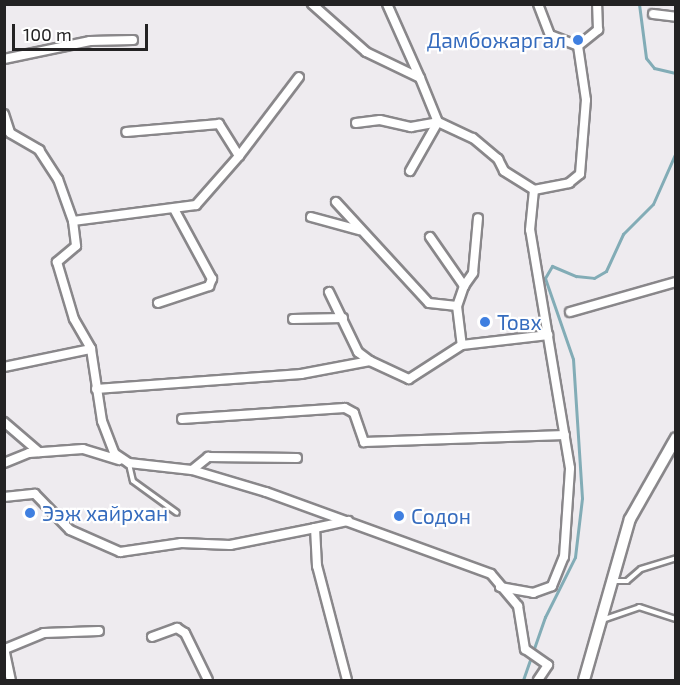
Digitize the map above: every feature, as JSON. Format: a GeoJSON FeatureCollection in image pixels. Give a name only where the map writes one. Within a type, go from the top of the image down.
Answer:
{"type":"FeatureCollection","features":[{"type":"Feature","properties":{"kind":"street"},"geometry":{"type":"LineString","coordinates":[[312,4],[359,47],[420,78]]}},
{"type":"Feature","properties":{"kind":"street"},"geometry":{"type":"LineString","coordinates":[[387,4],[438,122]]}},
{"type":"Feature","properties":{"kind":"street"},"geometry":{"type":"LineString","coordinates":[[578,46],[598,30],[597,4]]}},
{"type":"Feature","properties":{"kind":"street"},"geometry":{"type":"LineString","coordinates":[[542,6],[549,34],[578,46]]}},
{"type":"Feature","properties":{"kind":"street"},"geometry":{"type":"LineString","coordinates":[[653,15],[675,17]]}},
{"type":"Feature","properties":{"kind":"street"},"geometry":{"type":"LineString","coordinates":[[4,59],[90,41],[133,40]]}},
{"type":"Feature","properties":{"kind":"street"},"geometry":{"type":"LineString","coordinates":[[356,123],[380,120],[411,128],[438,122],[473,138],[498,159],[504,171],[534,190],[569,183],[580,174],[586,100],[578,46]]}},
{"type":"Feature","properties":{"kind":"street"},"geometry":{"type":"LineString","coordinates":[[73,221],[196,205],[239,156],[299,77]]}},
{"type":"Feature","properties":{"kind":"street"},"geometry":{"type":"LineString","coordinates":[[4,114],[7,133],[39,150],[58,179],[73,221],[76,246],[57,262],[74,319],[91,349],[96,389],[110,447],[129,463]]}},
{"type":"Feature","properties":{"kind":"street"},"geometry":{"type":"LineString","coordinates":[[410,171],[438,122]]}},
{"type":"Feature","properties":{"kind":"street"},"geometry":{"type":"LineString","coordinates":[[126,132],[219,124],[239,156]]}},
{"type":"Feature","properties":{"kind":"street"},"geometry":{"type":"LineString","coordinates":[[499,586],[533,593],[552,586],[567,537],[570,468],[530,230],[534,190]]}},
{"type":"Feature","properties":{"kind":"street"},"geometry":{"type":"LineString","coordinates":[[336,202],[429,303],[457,306]]}},
{"type":"Feature","properties":{"kind":"street"},"geometry":{"type":"LineString","coordinates":[[158,303],[208,286],[212,279],[174,208]]}},
{"type":"Feature","properties":{"kind":"street"},"geometry":{"type":"LineString","coordinates":[[311,217],[360,230]]}},
{"type":"Feature","properties":{"kind":"street"},"geometry":{"type":"LineString","coordinates":[[462,345],[457,306],[464,286],[473,273],[478,218]]}},
{"type":"Feature","properties":{"kind":"street"},"geometry":{"type":"LineString","coordinates":[[430,237],[464,286]]}},
{"type":"Feature","properties":{"kind":"street"},"geometry":{"type":"LineString","coordinates":[[570,312],[675,282]]}},
{"type":"Feature","properties":{"kind":"street"},"geometry":{"type":"LineString","coordinates":[[329,292],[344,318],[358,352],[370,361],[409,378],[462,345],[548,335]]}},
{"type":"Feature","properties":{"kind":"street"},"geometry":{"type":"LineString","coordinates":[[293,319],[344,318]]}},
{"type":"Feature","properties":{"kind":"street"},"geometry":{"type":"LineString","coordinates":[[4,367],[91,349]]}},
{"type":"Feature","properties":{"kind":"street"},"geometry":{"type":"LineString","coordinates":[[96,389],[302,374],[370,361]]}},
{"type":"Feature","properties":{"kind":"street"},"geometry":{"type":"LineString","coordinates":[[182,418],[345,408],[354,413],[364,442],[565,435]]}},
{"type":"Feature","properties":{"kind":"street"},"geometry":{"type":"LineString","coordinates":[[4,422],[39,452]]}},
{"type":"Feature","properties":{"kind":"street"},"geometry":{"type":"LineString","coordinates":[[584,681],[630,519],[675,438]]}},
{"type":"Feature","properties":{"kind":"street"},"geometry":{"type":"LineString","coordinates":[[4,463],[39,452],[83,449],[129,463],[192,470],[349,520],[491,574],[518,606],[525,649],[548,665],[538,681]]}},
{"type":"Feature","properties":{"kind":"street"},"geometry":{"type":"LineString","coordinates":[[192,470],[208,457],[297,458]]}},
{"type":"Feature","properties":{"kind":"street"},"geometry":{"type":"LineString","coordinates":[[4,497],[35,494],[70,530],[120,552],[181,543],[230,545],[349,520]]}},
{"type":"Feature","properties":{"kind":"street"},"geometry":{"type":"LineString","coordinates":[[315,528],[317,566],[346,680]]}},
{"type":"Feature","properties":{"kind":"street"},"geometry":{"type":"LineString","coordinates":[[152,637],[177,628],[185,633],[208,681]]}},
{"type":"Feature","properties":{"kind":"street"},"geometry":{"type":"LineString","coordinates":[[9,680],[5,649],[44,633],[99,631]]}},
{"type":"Feature","properties":{"kind":"lane"},"geometry":{"type":"LineString","coordinates":[[129,463],[133,481],[177,513]]}},
{"type":"Feature","properties":{"kind":"lane"},"geometry":{"type":"LineString","coordinates":[[612,581],[627,581],[641,569],[675,558]]}},
{"type":"Feature","properties":{"kind":"lane"},"geometry":{"type":"LineString","coordinates":[[601,620],[639,607],[675,619]]}},
{"type":"Feature","properties":{"kind":"waterway"},"geometry":{"type":"LineString","coordinates":[[639,4],[646,58],[654,68],[676,73]]}},
{"type":"Feature","properties":{"kind":"waterway"},"geometry":{"type":"LineString","coordinates":[[523,680],[545,617],[575,557],[582,498],[573,359],[545,278],[552,266],[576,276],[594,278],[606,271],[623,234],[653,204],[676,152]]}},
{"type":"Feature","properties":{"kind":"place","name":"Дамбожаргал"},"geometry":{"type":"Point","coordinates":[578,40]}},
{"type":"Feature","properties":{"kind":"place","name":"Товх"},"geometry":{"type":"Point","coordinates":[485,322]}},
{"type":"Feature","properties":{"kind":"place","name":"Ээж хайрхан"},"geometry":{"type":"Point","coordinates":[30,513]}},
{"type":"Feature","properties":{"kind":"place","name":"Содон"},"geometry":{"type":"Point","coordinates":[399,516]}}]}
